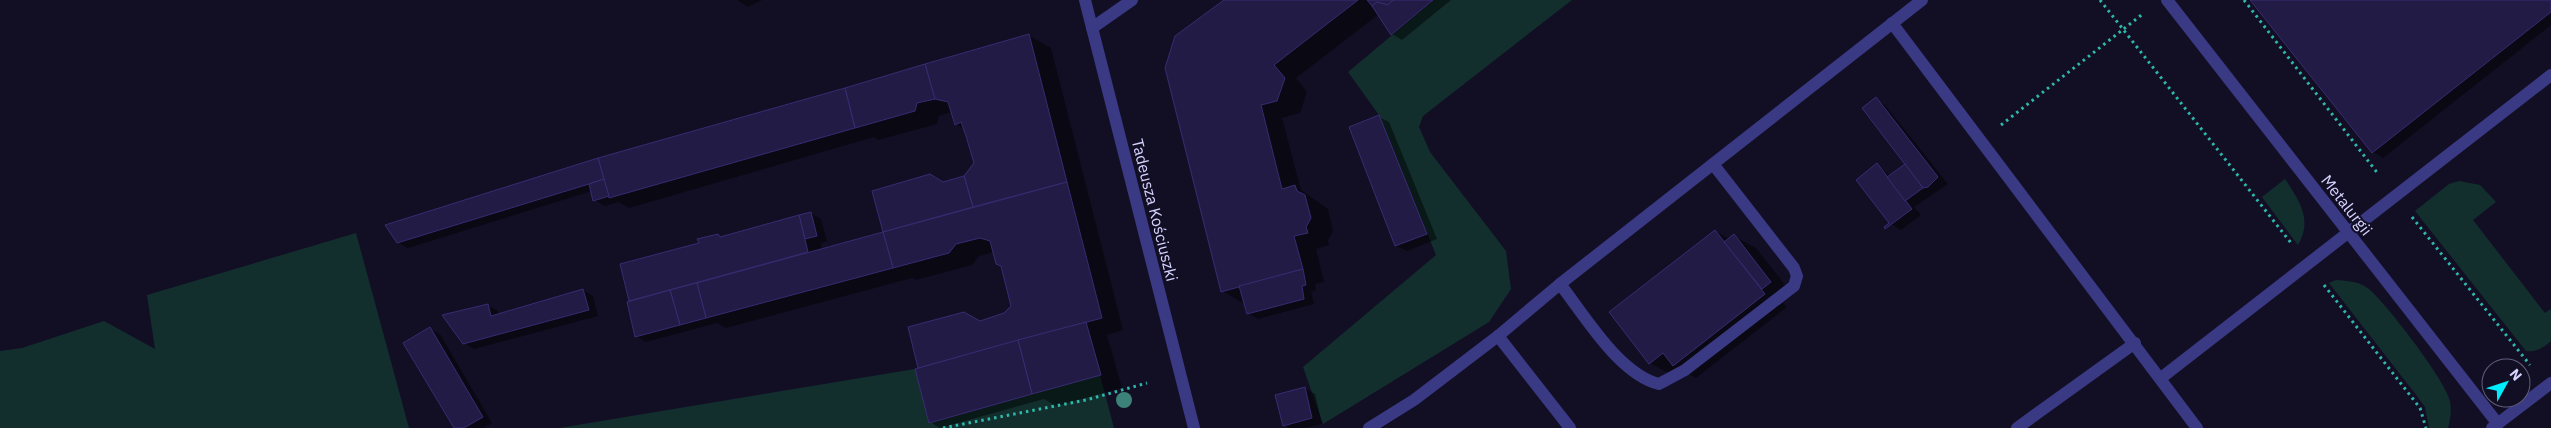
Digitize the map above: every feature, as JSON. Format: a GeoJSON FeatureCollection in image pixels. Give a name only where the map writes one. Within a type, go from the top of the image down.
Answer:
{"type":"FeatureCollection","features":[{"type":"Feature","properties":{"kind":"street","name":"Tadeusza Kościuszki"},"geometry":{"type":"LineString","coordinates":[[1085,0],[1194,428]]}},
{"type":"Feature","properties":{"kind":"street"},"geometry":{"type":"LineString","coordinates":[[1092,28],[1132,0]]}},
{"type":"Feature","properties":{"kind":"street"},"geometry":{"type":"LineString","coordinates":[[1369,428],[1414,400],[1498,336],[1560,284],[1922,0]]}},
{"type":"Feature","properties":{"kind":"street","name":"Metalurgii"},"geometry":{"type":"LineString","coordinates":[[2167,0],[2349,233],[2495,426]]}},
{"type":"Feature","properties":{"kind":"street"},"geometry":{"type":"LineString","coordinates":[[1892,23],[2135,343],[2197,428]]}},
{"type":"Feature","properties":{"kind":"street"},"geometry":{"type":"LineString","coordinates":[[2161,378],[2551,75]]}},
{"type":"Feature","properties":{"kind":"street"},"geometry":{"type":"LineString","coordinates":[[1560,284],[1616,356],[1641,378],[1660,384],[1685,370],[1794,286],[1797,276],[1794,268],[1713,164]]}},
{"type":"Feature","properties":{"kind":"street"},"geometry":{"type":"LineString","coordinates":[[1498,336],[1570,428]]}},
{"type":"Feature","properties":{"kind":"street"},"geometry":{"type":"LineString","coordinates":[[2018,428],[2135,343]]}},
{"type":"Feature","properties":{"kind":"street"},"geometry":{"type":"LineString","coordinates":[[2495,426],[2551,383]]}},
{"type":"Feature","properties":{"kind":"path"},"geometry":{"type":"LineString","coordinates":[[2100,0],[2420,408],[2426,428]]}},
{"type":"Feature","properties":{"kind":"path"},"geometry":{"type":"LineString","coordinates":[[2244,0],[2396,197],[2524,358]]}},
{"type":"Feature","properties":{"kind":"path"},"geometry":{"type":"LineString","coordinates":[[1981,140],[2145,12]]}},
{"type":"Feature","properties":{"kind":"path"},"geometry":{"type":"LineString","coordinates":[[942,428],[1086,400],[1147,383]]}},
{"type":"Feature","properties":{"kind":"green space"},"geometry":{"type":"Polygon","coordinates":[[[1434,0],[1572,0],[1423,116],[1419,127],[1430,152],[1506,251],[1511,289],[1489,322],[1323,424],[1303,367],[1436,255],[1379,115],[1348,72],[1434,0]]]}},
{"type":"Feature","properties":{"kind":"green space"},"geometry":{"type":"Polygon","coordinates":[[[2285,179],[2299,203],[2304,219],[2302,236],[2298,245],[2262,197],[2285,179]]]}},
{"type":"Feature","properties":{"kind":"green space"},"geometry":{"type":"Polygon","coordinates":[[[2459,181],[2480,185],[2496,202],[2473,220],[2545,313],[2551,309],[2551,341],[2540,349],[2526,351],[2415,211],[2449,184],[2459,181]]]}},
{"type":"Feature","properties":{"kind":"green space"},"geometry":{"type":"Polygon","coordinates":[[[356,233],[409,428],[0,428],[0,351],[22,348],[104,321],[155,349],[147,295],[356,233]]]}},
{"type":"Feature","properties":{"kind":"green space"},"geometry":{"type":"Polygon","coordinates":[[[2336,280],[2355,282],[2366,287],[2385,306],[2412,339],[2436,374],[2449,398],[2451,413],[2448,428],[2429,428],[2425,407],[2329,283],[2336,280]]]}},
{"type":"Feature","properties":{"kind":"green space"},"geometry":{"type":"Polygon","coordinates":[[[1086,322],[1114,428],[559,428],[915,369],[1086,322]]]}},
{"type":"Feature","properties":{"kind":"building"},"geometry":{"type":"Polygon","coordinates":[[[1224,0],[1358,0],[1274,65],[1285,78],[1277,101],[1261,105],[1282,189],[1295,185],[1297,191],[1305,195],[1311,218],[1306,227],[1308,233],[1294,236],[1303,269],[1221,292],[1165,68],[1175,36],[1224,0]]]}},
{"type":"Feature","properties":{"kind":"building"},"geometry":{"type":"Polygon","coordinates":[[[1367,0],[1393,0],[1388,5],[1377,2],[1372,6],[1367,0]]]}},
{"type":"Feature","properties":{"kind":"building"},"geometry":{"type":"Polygon","coordinates":[[[1393,0],[1433,0],[1391,35],[1372,6],[1377,2],[1388,5],[1393,0]]]}},
{"type":"Feature","properties":{"kind":"building"},"geometry":{"type":"Polygon","coordinates":[[[2250,0],[2551,0],[2551,12],[2372,153],[2250,0]]]}},
{"type":"Feature","properties":{"kind":"building"},"geometry":{"type":"Polygon","coordinates":[[[1029,34],[1067,182],[973,207],[964,176],[974,163],[966,136],[961,122],[955,125],[948,102],[935,99],[925,64],[1029,34]]]}},
{"type":"Feature","properties":{"kind":"building"},"geometry":{"type":"Polygon","coordinates":[[[925,64],[935,99],[917,103],[915,111],[855,128],[845,88],[925,64]]]}},
{"type":"Feature","properties":{"kind":"building"},"geometry":{"type":"Polygon","coordinates":[[[845,88],[855,128],[609,198],[598,158],[845,88]]]}},
{"type":"Feature","properties":{"kind":"building"},"geometry":{"type":"Polygon","coordinates":[[[1876,97],[1938,177],[1928,187],[1923,188],[1862,108],[1876,97]]]}},
{"type":"Feature","properties":{"kind":"building"},"geometry":{"type":"Polygon","coordinates":[[[1379,115],[1427,234],[1395,246],[1349,127],[1379,115]]]}},
{"type":"Feature","properties":{"kind":"building"},"geometry":{"type":"Polygon","coordinates":[[[598,158],[604,179],[589,184],[397,243],[385,225],[598,158]]]}},
{"type":"Feature","properties":{"kind":"building"},"geometry":{"type":"Polygon","coordinates":[[[1877,163],[1912,209],[1885,229],[1884,227],[1889,223],[1856,180],[1877,163]]]}},
{"type":"Feature","properties":{"kind":"building"},"geometry":{"type":"Polygon","coordinates":[[[1905,164],[1923,188],[1905,201],[1887,177],[1905,164]]]}},
{"type":"Feature","properties":{"kind":"building"},"geometry":{"type":"Polygon","coordinates":[[[930,174],[943,182],[964,176],[973,207],[883,232],[872,191],[930,174]]]}},
{"type":"Feature","properties":{"kind":"building"},"geometry":{"type":"Polygon","coordinates":[[[604,179],[609,196],[593,201],[589,184],[604,179]]]}},
{"type":"Feature","properties":{"kind":"building"},"geometry":{"type":"Polygon","coordinates":[[[1067,182],[1102,318],[918,368],[908,327],[964,312],[980,321],[1004,313],[1011,306],[1001,266],[996,264],[990,241],[980,238],[956,244],[949,253],[893,268],[883,232],[1067,182]]]}},
{"type":"Feature","properties":{"kind":"building"},"geometry":{"type":"Polygon","coordinates":[[[811,212],[817,236],[805,239],[799,215],[811,212]]]}},
{"type":"Feature","properties":{"kind":"building"},"geometry":{"type":"Polygon","coordinates":[[[799,215],[808,252],[629,301],[620,264],[699,243],[697,239],[718,234],[720,237],[799,215]]]}},
{"type":"Feature","properties":{"kind":"building"},"geometry":{"type":"Polygon","coordinates":[[[1715,230],[1765,294],[1673,366],[1663,353],[1649,364],[1609,312],[1715,230]]]}},
{"type":"Feature","properties":{"kind":"building"},"geometry":{"type":"Polygon","coordinates":[[[883,232],[893,268],[706,318],[697,283],[883,232]]]}},
{"type":"Feature","properties":{"kind":"building"},"geometry":{"type":"Polygon","coordinates":[[[1734,234],[1771,282],[1762,289],[1724,242],[1734,234]]]}},
{"type":"Feature","properties":{"kind":"building"},"geometry":{"type":"Polygon","coordinates":[[[1303,269],[1306,285],[1302,286],[1304,299],[1247,314],[1239,286],[1303,269]]]}},
{"type":"Feature","properties":{"kind":"building"},"geometry":{"type":"Polygon","coordinates":[[[697,283],[706,318],[680,325],[670,290],[697,283]]]}},
{"type":"Feature","properties":{"kind":"building"},"geometry":{"type":"Polygon","coordinates":[[[583,289],[589,310],[463,344],[442,315],[488,304],[491,316],[583,289]]]}},
{"type":"Feature","properties":{"kind":"building"},"geometry":{"type":"Polygon","coordinates":[[[670,290],[680,325],[635,337],[627,302],[670,290]]]}},
{"type":"Feature","properties":{"kind":"building"},"geometry":{"type":"Polygon","coordinates":[[[1086,322],[1101,375],[1032,394],[1018,340],[1086,322]]]}},
{"type":"Feature","properties":{"kind":"building"},"geometry":{"type":"Polygon","coordinates":[[[430,327],[483,417],[464,428],[454,428],[403,343],[430,327]]]}},
{"type":"Feature","properties":{"kind":"building"},"geometry":{"type":"Polygon","coordinates":[[[1018,340],[1032,394],[929,423],[915,369],[1018,340]]]}},
{"type":"Feature","properties":{"kind":"building"},"geometry":{"type":"Polygon","coordinates":[[[1305,387],[1312,418],[1283,426],[1275,395],[1305,387]]]}}]}
